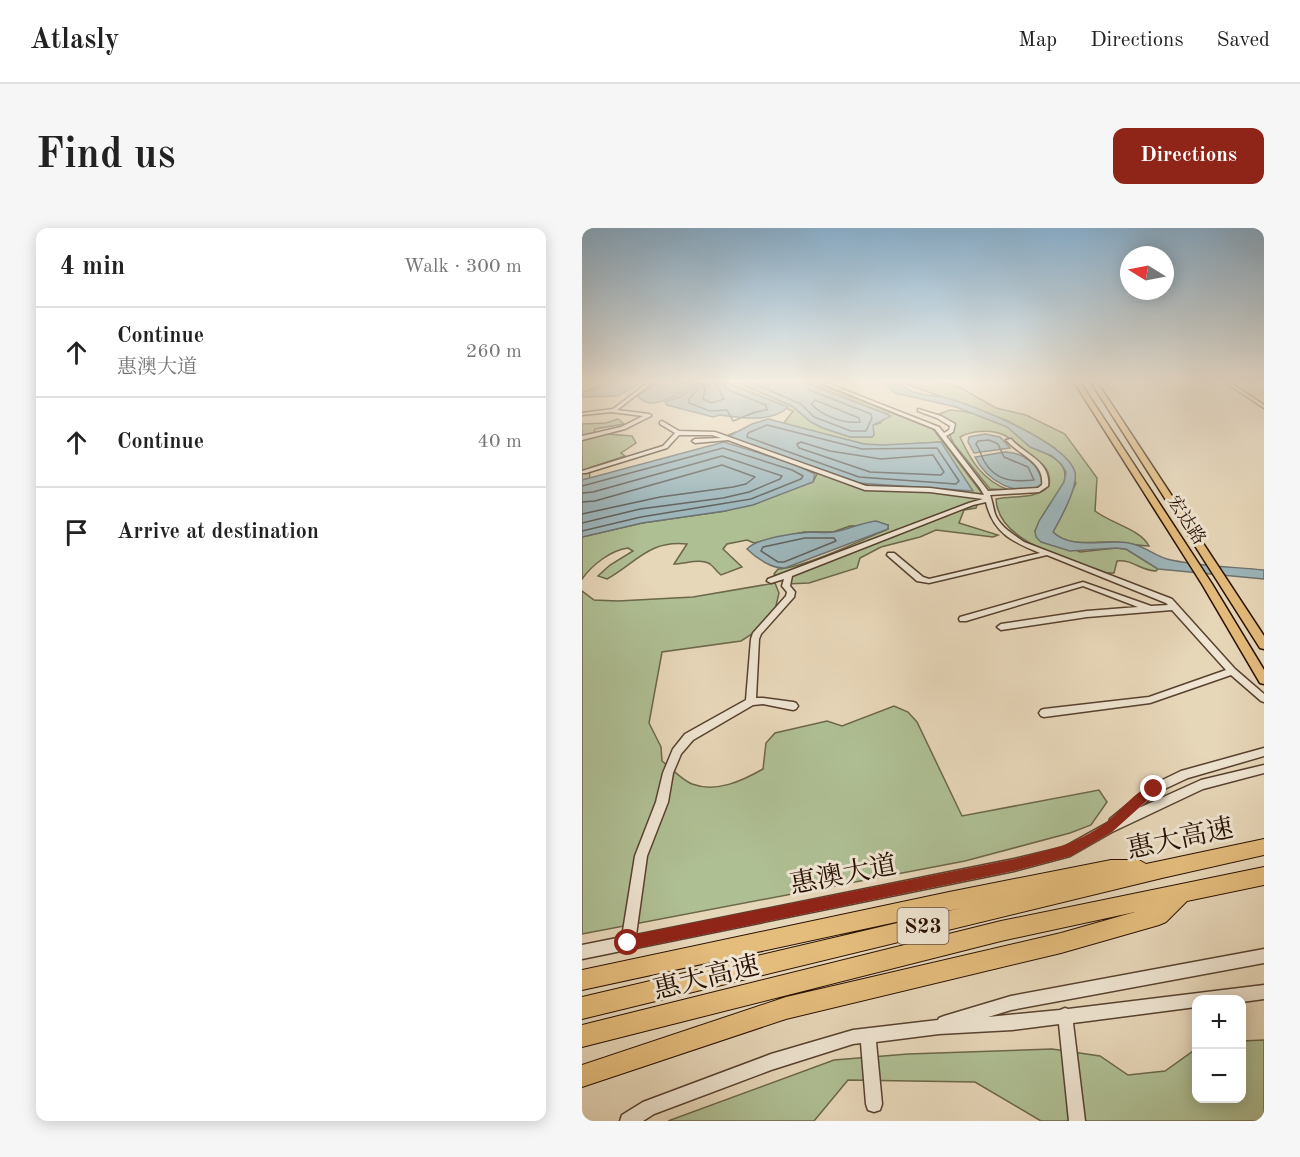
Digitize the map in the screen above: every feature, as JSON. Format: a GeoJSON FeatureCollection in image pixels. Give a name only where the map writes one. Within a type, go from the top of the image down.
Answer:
{"type":"FeatureCollection","features":[{"type":"Feature","properties":{"kind":"highway","name":"惠大高速"},"geometry":{"type":"LineString","coordinates":[[582,1008],[1162,869],[1264,847]]}},
{"type":"Feature","properties":{"kind":"highway"},"geometry":{"type":"LineString","coordinates":[[582,980],[938,903],[1111,869],[1162,869]]}},
{"type":"Feature","properties":{"kind":"highway","name":"惠大高速"},"geometry":{"type":"LineString","coordinates":[[582,1036],[1001,931],[1264,876]]}},
{"type":"Feature","properties":{"kind":"highway"},"geometry":{"type":"LineString","coordinates":[[582,1076],[786,1008],[1060,943],[1159,915],[1183,892]]}},
{"type":"Feature","properties":{"kind":"main road","name":"宏达路"},"geometry":{"type":"LineString","coordinates":[[1104,424],[1207,584],[1264,680]]}},
{"type":"Feature","properties":{"kind":"main road","name":"宏达路"},"geometry":{"type":"LineString","coordinates":[[1121,424],[1264,645]]}},
{"type":"Feature","properties":{"kind":"street"},"geometry":{"type":"LineString","coordinates":[[582,438],[615,430],[629,424]]}},
{"type":"Feature","properties":{"kind":"street"},"geometry":{"type":"LineString","coordinates":[[663,424],[678,433],[713,433],[866,488],[930,490],[988,497]]}},
{"type":"Feature","properties":{"kind":"street"},"geometry":{"type":"LineString","coordinates":[[929,424],[944,435],[988,497],[993,516],[1002,529],[1022,543],[1169,602],[1232,670],[1264,699]]}},
{"type":"Feature","properties":{"kind":"street"},"geometry":{"type":"LineString","coordinates":[[944,435],[951,431],[953,425],[951,424]]}},
{"type":"Feature","properties":{"kind":"street"},"geometry":{"type":"LineString","coordinates":[[584,472],[665,447],[678,433]]}},
{"type":"Feature","properties":{"kind":"street"},"geometry":{"type":"LineString","coordinates":[[695,441],[726,439]]}},
{"type":"Feature","properties":{"kind":"street"},"geometry":{"type":"LineString","coordinates":[[771,581],[988,497],[1030,491],[1044,486],[1046,477],[1039,464],[1015,449],[1009,440]]}},
{"type":"Feature","properties":{"kind":"street"},"geometry":{"type":"LineString","coordinates":[[891,555],[920,579],[929,581],[1047,553]]}},
{"type":"Feature","properties":{"kind":"street"},"geometry":{"type":"LineString","coordinates":[[751,702],[755,639],[757,633],[790,597],[791,592],[786,586],[788,575]]}},
{"type":"Feature","properties":{"kind":"street"},"geometry":{"type":"LineString","coordinates":[[963,619],[1083,584],[1150,609]]}},
{"type":"Feature","properties":{"kind":"street"},"geometry":{"type":"LineString","coordinates":[[1001,627],[1087,614],[1175,607]]}},
{"type":"Feature","properties":{"kind":"street"},"geometry":{"type":"LineString","coordinates":[[1044,713],[1150,700],[1232,670]]}},
{"type":"Feature","properties":{"kind":"street"},"geometry":{"type":"LineString","coordinates":[[628,943],[641,856],[662,802],[668,773],[676,752],[689,737],[751,702],[763,701],[793,706]]}},
{"type":"Feature","properties":{"kind":"street"},"geometry":{"type":"LineString","coordinates":[[1108,828],[1154,789],[1185,774],[1264,752]]}},
{"type":"Feature","properties":{"kind":"street"},"geometry":{"type":"LineString","coordinates":[[1108,828],[1201,784],[1264,769]]}},
{"type":"Feature","properties":{"kind":"street","name":"惠澳大道"},"geometry":{"type":"LineString","coordinates":[[582,952],[1014,865],[1066,852],[1108,828]]}},
{"type":"Feature","properties":{"kind":"street"},"geometry":{"type":"LineString","coordinates":[[934,1027],[1011,1003],[1264,956]]}},
{"type":"Feature","properties":{"kind":"street"},"geometry":{"type":"LineString","coordinates":[[1239,995],[1264,992]]}},
{"type":"Feature","properties":{"kind":"street"},"geometry":{"type":"LineString","coordinates":[[627,1121],[649,1108],[771,1062],[853,1037],[934,1027],[1012,1023],[1192,1001]]}},
{"type":"Feature","properties":{"kind":"street"},"geometry":{"type":"LineString","coordinates":[[1065,1015],[1077,1121]]}},
{"type":"Feature","properties":{"kind":"street"},"geometry":{"type":"LineString","coordinates":[[868,1035],[874,1104]]}},
{"type":"Feature","properties":{"kind":"green space"},"geometry":{"type":"Polygon","coordinates":[[[582,424],[624,424],[595,429],[594,433],[632,436],[636,443],[621,453],[625,456],[589,468],[590,479],[582,480],[582,424]]]}},
{"type":"Feature","properties":{"kind":"green space"},"geometry":{"type":"Polygon","coordinates":[[[786,424],[814,424],[850,437],[872,437],[873,425],[878,424],[919,424],[933,429],[981,492],[976,508],[964,510],[959,523],[998,535],[993,537],[936,530],[920,537],[881,547],[860,558],[857,568],[809,583],[786,584],[774,574],[778,569],[817,559],[888,529],[888,525],[850,526],[833,532],[804,532],[754,543],[747,540],[727,544],[723,549],[742,567],[721,575],[706,562],[674,564],[687,544],[674,544],[653,549],[607,579],[598,576],[610,565],[633,551],[628,548],[622,549],[602,559],[582,579],[582,537],[642,523],[725,511],[813,482],[818,472],[732,438],[869,485],[966,491],[941,442],[883,446],[864,444],[786,424]]]}},
{"type":"Feature","properties":{"kind":"green space"},"geometry":{"type":"Polygon","coordinates":[[[953,424],[1001,424],[1014,431],[1029,445],[1053,457],[1061,465],[1065,475],[1062,489],[1035,531],[1080,552],[1126,549],[1158,569],[1156,571],[1117,561],[1114,573],[1107,573],[1039,548],[1023,538],[1009,528],[1000,515],[996,499],[1031,495],[1044,490],[1049,486],[1048,473],[1045,468],[1008,437],[1001,434],[983,431],[960,437],[985,476],[1009,490],[990,489],[954,444],[950,436],[955,425],[953,424]]]}},
{"type":"Feature","properties":{"kind":"green space"},"geometry":{"type":"Polygon","coordinates":[[[1013,424],[1044,424],[1065,434],[1097,478],[1095,511],[1139,535],[1149,546],[1116,542],[1074,542],[1059,537],[1053,532],[1076,483],[1055,448],[1013,424]]]}},
{"type":"Feature","properties":{"kind":"green space"},"geometry":{"type":"Polygon","coordinates":[[[775,583],[779,593],[775,610],[752,634],[741,641],[662,652],[649,723],[661,747],[662,761],[684,780],[710,787],[738,781],[763,769],[766,743],[775,733],[827,721],[842,726],[894,706],[908,712],[917,722],[962,816],[1099,790],[1107,802],[1091,825],[1070,833],[965,861],[582,934],[582,591],[594,600],[618,601],[693,597],[775,583]]]}},
{"type":"Feature","properties":{"kind":"green space"},"geometry":{"type":"Polygon","coordinates":[[[1264,1040],[1264,1121],[1041,1121],[975,1082],[848,1080],[814,1121],[668,1121],[834,1060],[908,1054],[1052,1049],[1100,1056],[1128,1075],[1165,1071],[1192,1052],[1192,1103],[1246,1103],[1246,1041],[1264,1040]]]}},
{"type":"Feature","properties":{"kind":"water"},"geometry":{"type":"Polygon","coordinates":[[[752,424],[786,424],[864,444],[941,442],[973,491],[857,483],[731,438],[731,435],[752,424]]]}},
{"type":"Feature","properties":{"kind":"water"},"geometry":{"type":"Polygon","coordinates":[[[814,424],[876,424],[873,425],[874,435],[872,437],[850,437],[814,424]]]}},
{"type":"Feature","properties":{"kind":"water"},"geometry":{"type":"Polygon","coordinates":[[[999,424],[1011,424],[1056,449],[1075,472],[1074,486],[1053,532],[1060,537],[1069,541],[1089,543],[1129,543],[1177,561],[1264,570],[1264,579],[1158,569],[1126,549],[1070,551],[1041,542],[1036,537],[1035,531],[1064,482],[1066,472],[1052,456],[1030,447],[1007,427],[999,424]]]}},
{"type":"Feature","properties":{"kind":"water"},"geometry":{"type":"Polygon","coordinates":[[[985,434],[1000,437],[1010,448],[974,453],[968,442],[969,437],[985,434]]]}},
{"type":"Feature","properties":{"kind":"water"},"geometry":{"type":"Polygon","coordinates":[[[724,442],[794,464],[815,474],[813,482],[753,505],[642,523],[582,537],[582,480],[724,442]]]}},
{"type":"Feature","properties":{"kind":"water"},"geometry":{"type":"Polygon","coordinates":[[[1005,452],[1025,457],[1030,461],[1038,471],[1042,484],[1023,490],[1013,489],[995,480],[975,457],[1005,452]]]}},
{"type":"Feature","properties":{"kind":"water"},"geometry":{"type":"Polygon","coordinates":[[[876,521],[888,525],[888,529],[785,568],[764,562],[747,549],[759,542],[777,537],[834,532],[876,521]]]}},
{"type":"Feature","properties":{"kind":"route"},"geometry":{"type":"LineString","coordinates":[[628,943],[1014,865],[1066,852],[1108,828],[1154,789]]}}]}
